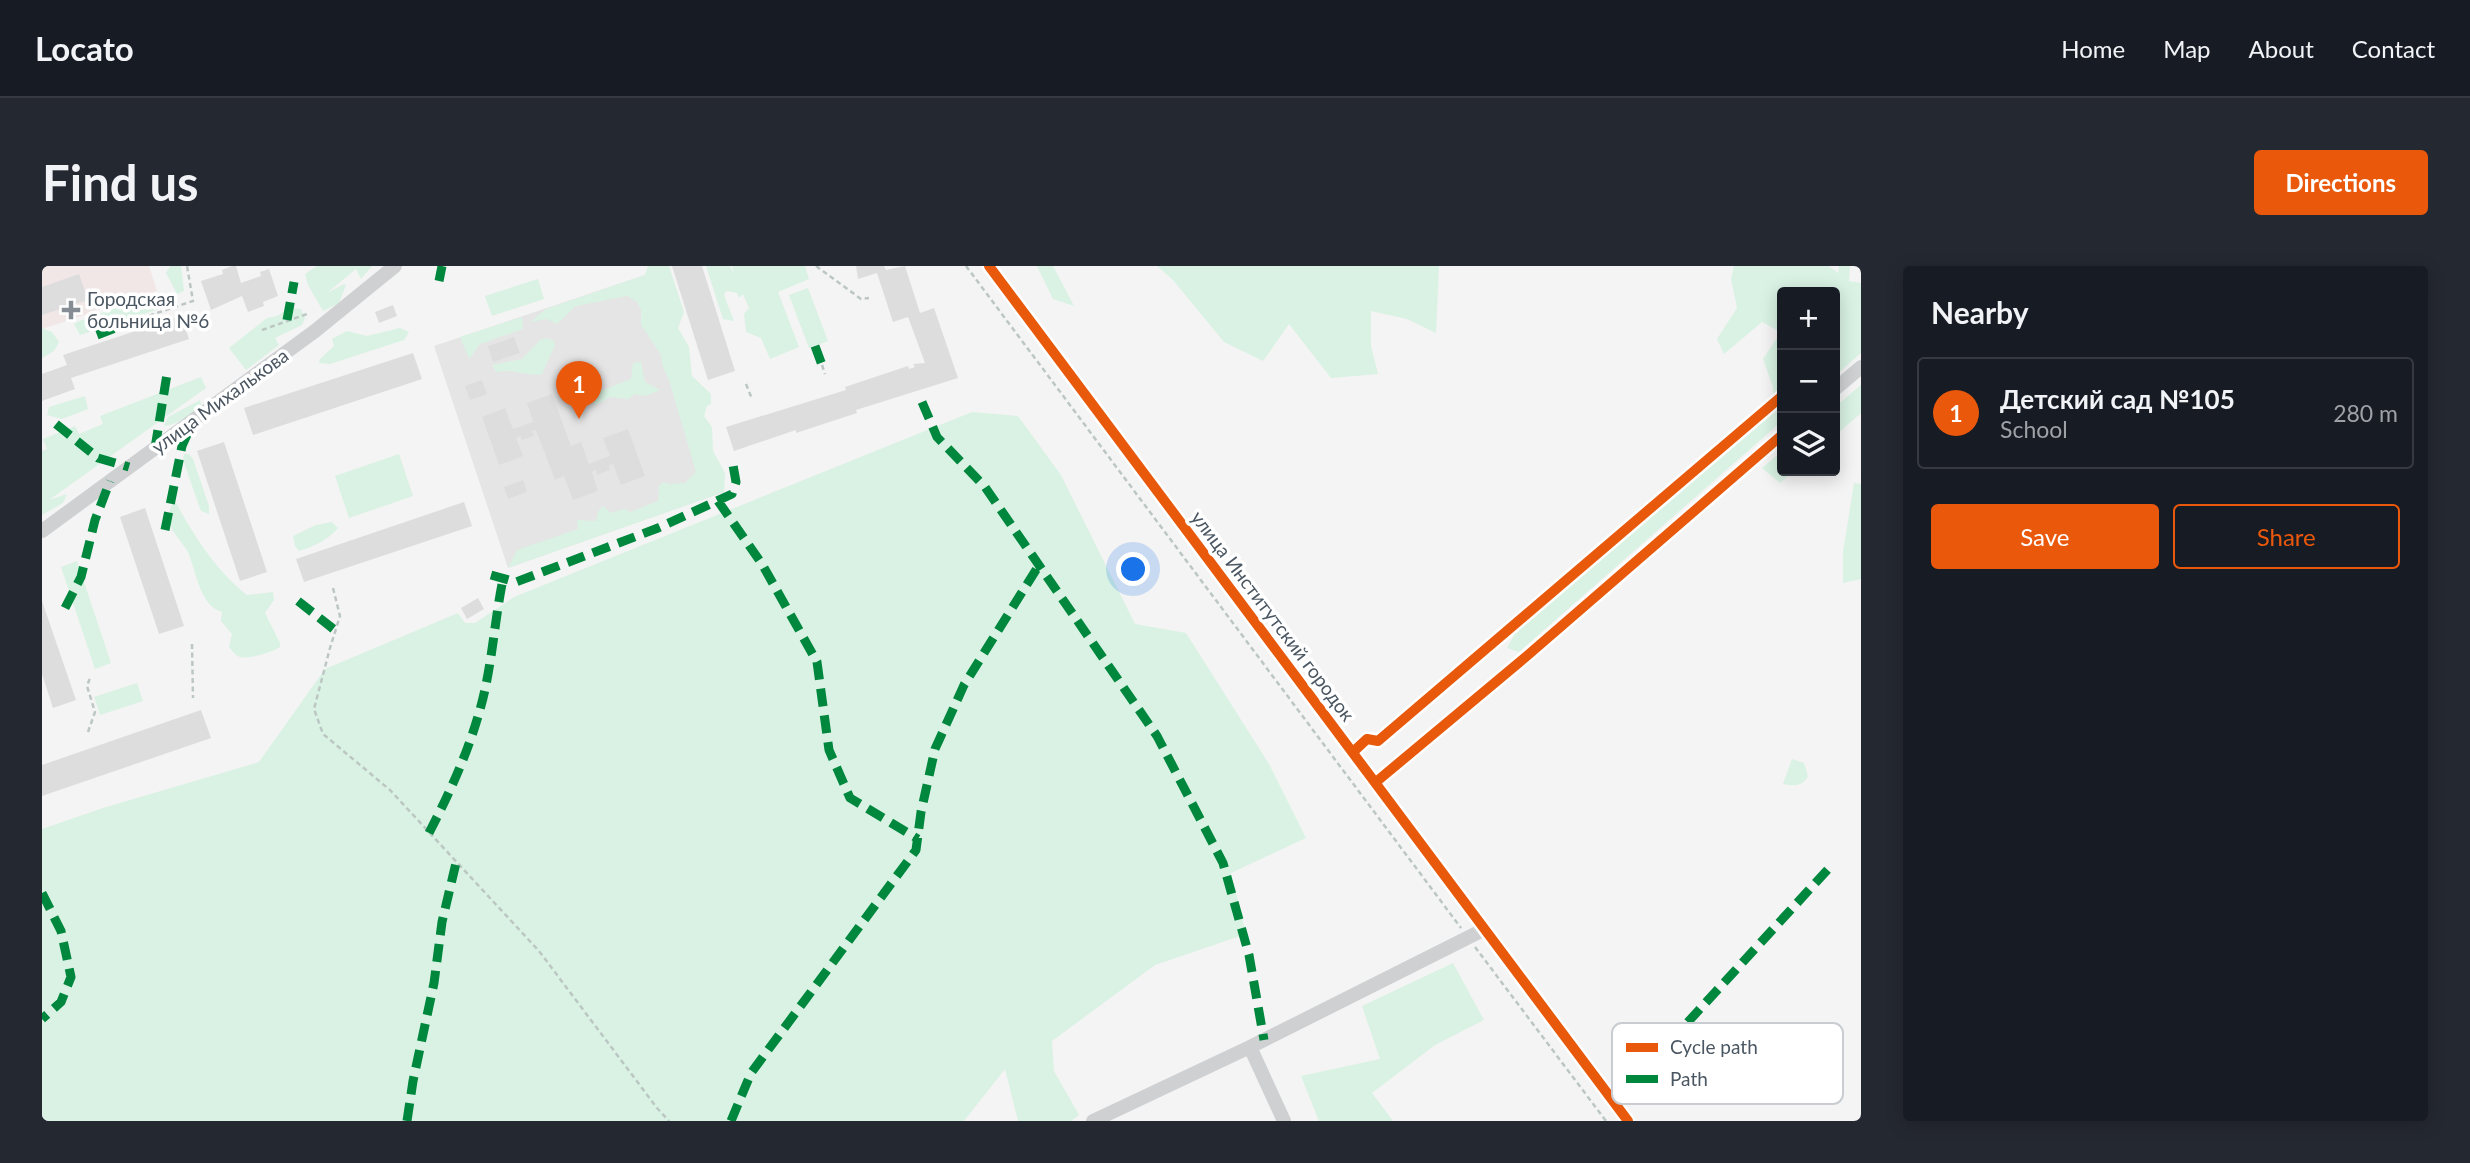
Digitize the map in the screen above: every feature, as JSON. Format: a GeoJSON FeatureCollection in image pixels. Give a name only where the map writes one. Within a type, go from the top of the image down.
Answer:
{"type":"FeatureCollection","features":[{"type":"Feature","properties":{"kind":"street","name":"улица Михалькова"},"geometry":{"type":"LineString","coordinates":[[42,531],[315,331],[395,266]]}},
{"type":"Feature","properties":{"kind":"street","name":"улица Институтский городок"},"geometry":{"type":"LineString","coordinates":[[989,266],[1612,1098]]}},
{"type":"Feature","properties":{"kind":"street"},"geometry":{"type":"LineString","coordinates":[[1840,385],[1861,367]]}},
{"type":"Feature","properties":{"kind":"street"},"geometry":{"type":"LineString","coordinates":[[1376,782],[1539,646],[1777,439]]}},
{"type":"Feature","properties":{"kind":"street"},"geometry":{"type":"LineString","coordinates":[[1093,1121],[1251,1047],[1485,929]]}},
{"type":"Feature","properties":{"kind":"street"},"geometry":{"type":"LineString","coordinates":[[1251,1047],[1284,1121]]}},
{"type":"Feature","properties":{"kind":"street","name":"улица Институтский городок"},"geometry":{"type":"LineString","coordinates":[[1616,1104],[1629,1121]]}},
{"type":"Feature","properties":{"kind":"path"},"geometry":{"type":"LineString","coordinates":[[133,321],[193,301],[187,266]]}},
{"type":"Feature","properties":{"kind":"path"},"geometry":{"type":"LineString","coordinates":[[816,266],[861,299],[869,298]]}},
{"type":"Feature","properties":{"kind":"path"},"geometry":{"type":"LineString","coordinates":[[966,266],[1606,1121]]}},
{"type":"Feature","properties":{"kind":"path"},"geometry":{"type":"LineString","coordinates":[[262,330],[307,314]]}},
{"type":"Feature","properties":{"kind":"path"},"geometry":{"type":"LineString","coordinates":[[822,365],[825,374]]}},
{"type":"Feature","properties":{"kind":"path"},"geometry":{"type":"LineString","coordinates":[[746,384],[752,399]]}},
{"type":"Feature","properties":{"kind":"path"},"geometry":{"type":"LineString","coordinates":[[333,588],[340,616],[314,709],[323,734],[390,790],[539,951],[669,1121]]}},
{"type":"Feature","properties":{"kind":"path"},"geometry":{"type":"LineString","coordinates":[[192,643],[193,698]]}},
{"type":"Feature","properties":{"kind":"path"},"geometry":{"type":"LineString","coordinates":[[88,732],[95,712],[87,686],[90,678]]}},
{"type":"Feature","properties":{"kind":"shaded area","name":"Городская больница №6"},"geometry":{"type":"Polygon","coordinates":[[[42,266],[149,266],[157,291],[42,329],[42,266]]]}},
{"type":"Feature","properties":{"kind":"shaded area"},"geometry":{"type":"Polygon","coordinates":[[[651,273],[724,492],[508,568],[434,346],[651,273]]]}},
{"type":"Feature","properties":{"kind":"green space"},"geometry":{"type":"Polygon","coordinates":[[[170,266],[181,266],[184,291],[177,294],[166,273],[170,266]]]}},
{"type":"Feature","properties":{"kind":"green space"},"geometry":{"type":"Polygon","coordinates":[[[317,266],[372,266],[361,279],[356,269],[327,293],[346,285],[339,303],[323,311],[308,285],[305,274],[317,266]]]}},
{"type":"Feature","properties":{"kind":"green space"},"geometry":{"type":"Polygon","coordinates":[[[648,266],[669,266],[684,312],[678,328],[689,347],[692,376],[711,394],[711,404],[707,406],[704,416],[712,427],[713,451],[725,473],[724,492],[508,568],[517,550],[578,529],[577,520],[596,521],[603,506],[611,513],[624,509],[630,512],[658,501],[659,486],[663,482],[685,483],[696,472],[661,355],[641,325],[641,310],[637,302],[627,296],[576,306],[557,324],[547,319],[530,322],[546,309],[645,275],[648,266]]]}},
{"type":"Feature","properties":{"kind":"green space"},"geometry":{"type":"Polygon","coordinates":[[[706,266],[730,266],[734,274],[732,266],[805,266],[809,279],[778,292],[799,347],[770,359],[761,338],[746,332],[744,314],[749,308],[743,294],[739,298],[737,293],[726,291],[724,295],[734,321],[723,319],[706,266]]]}},
{"type":"Feature","properties":{"kind":"green space"},"geometry":{"type":"Polygon","coordinates":[[[1037,266],[1053,266],[1074,306],[1053,299],[1037,266]]]}},
{"type":"Feature","properties":{"kind":"green space"},"geometry":{"type":"Polygon","coordinates":[[[1157,266],[1439,266],[1436,333],[1407,319],[1371,311],[1371,346],[1378,374],[1331,378],[1289,324],[1263,361],[1224,342],[1173,280],[1157,266]]]}},
{"type":"Feature","properties":{"kind":"green space"},"geometry":{"type":"Polygon","coordinates":[[[1734,266],[1829,266],[1838,273],[1839,266],[1850,266],[1849,281],[1861,283],[1861,353],[1840,372],[1840,287],[1777,287],[1777,330],[1762,322],[1724,354],[1717,339],[1737,308],[1731,279],[1734,266]]]}},
{"type":"Feature","properties":{"kind":"green space"},"geometry":{"type":"Polygon","coordinates":[[[538,279],[544,299],[492,316],[485,296],[538,279]]]}},
{"type":"Feature","properties":{"kind":"green space"},"geometry":{"type":"Polygon","coordinates":[[[808,288],[828,341],[809,348],[789,295],[808,288]]]}},
{"type":"Feature","properties":{"kind":"green space"},"geometry":{"type":"Polygon","coordinates":[[[160,292],[165,307],[80,335],[74,324],[77,322],[160,292]]]}},
{"type":"Feature","properties":{"kind":"green space"},"geometry":{"type":"Polygon","coordinates":[[[289,308],[301,309],[305,318],[302,325],[275,338],[279,345],[246,370],[229,348],[267,318],[277,316],[289,308]]]}},
{"type":"Feature","properties":{"kind":"green space"},"geometry":{"type":"Polygon","coordinates":[[[522,317],[523,329],[480,344],[469,359],[460,337],[522,317]]]}},
{"type":"Feature","properties":{"kind":"green space"},"geometry":{"type":"Polygon","coordinates":[[[42,328],[52,332],[59,342],[54,351],[42,358],[42,328]]]}},
{"type":"Feature","properties":{"kind":"green space"},"geometry":{"type":"Polygon","coordinates":[[[400,328],[409,332],[404,340],[330,364],[319,363],[334,346],[332,339],[347,331],[367,336],[400,328]]]}},
{"type":"Feature","properties":{"kind":"green space"},"geometry":{"type":"Polygon","coordinates":[[[547,338],[554,341],[555,345],[542,374],[496,372],[492,365],[522,359],[540,340],[547,338]]]}},
{"type":"Feature","properties":{"kind":"green space"},"geometry":{"type":"Polygon","coordinates":[[[1777,338],[1777,425],[1519,652],[1507,648],[1520,624],[1773,406],[1773,387],[1763,359],[1777,338]]]}},
{"type":"Feature","properties":{"kind":"green space"},"geometry":{"type":"Polygon","coordinates":[[[641,362],[645,382],[660,390],[645,396],[635,394],[628,399],[610,397],[596,405],[591,400],[593,394],[631,379],[633,363],[641,362]]]}},
{"type":"Feature","properties":{"kind":"green space"},"geometry":{"type":"Polygon","coordinates":[[[201,377],[206,388],[49,500],[67,494],[63,503],[42,515],[42,451],[47,449],[43,439],[75,426],[79,434],[103,424],[100,416],[201,377]]]}},
{"type":"Feature","properties":{"kind":"green space"},"geometry":{"type":"Polygon","coordinates":[[[1861,385],[1861,413],[1840,432],[1840,413],[1840,403],[1861,385]]]}},
{"type":"Feature","properties":{"kind":"green space"},"geometry":{"type":"Polygon","coordinates":[[[85,396],[88,409],[62,419],[47,415],[49,407],[85,396]]]}},
{"type":"Feature","properties":{"kind":"green space"},"geometry":{"type":"Polygon","coordinates":[[[200,400],[201,405],[188,416],[164,426],[168,417],[200,400]]]}},
{"type":"Feature","properties":{"kind":"green space"},"geometry":{"type":"Polygon","coordinates":[[[972,412],[1018,416],[1061,475],[1135,624],[1186,633],[1269,764],[1306,838],[1231,873],[1246,934],[1155,965],[1052,1041],[1054,1071],[1079,1115],[1071,1121],[1018,1121],[1005,1069],[964,1121],[42,1121],[42,829],[259,762],[325,669],[458,613],[465,623],[475,623],[514,597],[972,412]]]}},
{"type":"Feature","properties":{"kind":"green space"},"geometry":{"type":"Polygon","coordinates":[[[184,454],[189,454],[193,459],[209,506],[209,514],[201,511],[183,460],[184,454]]]}},
{"type":"Feature","properties":{"kind":"green space"},"geometry":{"type":"Polygon","coordinates":[[[399,454],[413,496],[349,518],[335,476],[399,454]]]}},
{"type":"Feature","properties":{"kind":"green space"},"geometry":{"type":"Polygon","coordinates":[[[1777,455],[1777,476],[1788,476],[1780,483],[1762,468],[1777,455]]]}},
{"type":"Feature","properties":{"kind":"green space"},"geometry":{"type":"Polygon","coordinates":[[[1854,483],[1861,484],[1861,579],[1843,583],[1843,552],[1854,483]]]}},
{"type":"Feature","properties":{"kind":"green space"},"geometry":{"type":"Polygon","coordinates":[[[174,499],[206,551],[225,575],[247,595],[273,592],[274,600],[265,613],[280,647],[253,657],[242,657],[229,647],[232,634],[221,621],[222,612],[209,603],[204,595],[188,552],[170,525],[169,515],[174,499]]]}},
{"type":"Feature","properties":{"kind":"green space"},"geometry":{"type":"Polygon","coordinates":[[[332,522],[338,528],[325,539],[299,551],[295,546],[293,536],[316,525],[332,522]]]}},
{"type":"Feature","properties":{"kind":"green space"},"geometry":{"type":"Polygon","coordinates":[[[77,561],[111,663],[95,669],[61,567],[77,561]]]}},
{"type":"Feature","properties":{"kind":"green space"},"geometry":{"type":"Polygon","coordinates":[[[137,683],[143,701],[100,715],[94,697],[137,683]]]}},
{"type":"Feature","properties":{"kind":"green space"},"geometry":{"type":"Polygon","coordinates":[[[1792,759],[1804,763],[1808,776],[1797,785],[1783,784],[1792,759]]]}},
{"type":"Feature","properties":{"kind":"green space"},"geometry":{"type":"Polygon","coordinates":[[[1453,963],[1484,1020],[1435,1045],[1372,1093],[1393,1121],[1319,1121],[1301,1076],[1380,1059],[1362,1006],[1453,963]]]}},
{"type":"Feature","properties":{"kind":"building"},"geometry":{"type":"Polygon","coordinates":[[[236,266],[241,283],[261,276],[260,272],[269,269],[278,296],[263,302],[264,306],[248,312],[242,296],[211,310],[201,281],[223,274],[222,270],[236,266]]]}},
{"type":"Feature","properties":{"kind":"building"},"geometry":{"type":"Polygon","coordinates":[[[672,266],[702,266],[735,371],[708,380],[672,266]]]}},
{"type":"Feature","properties":{"kind":"building"},"geometry":{"type":"Polygon","coordinates":[[[856,266],[884,266],[886,270],[905,266],[920,313],[934,308],[958,378],[734,451],[726,427],[846,390],[845,387],[908,366],[909,369],[915,367],[913,364],[925,363],[908,317],[893,322],[877,273],[858,279],[856,266]]]}},
{"type":"Feature","properties":{"kind":"building"},"geometry":{"type":"Polygon","coordinates":[[[79,274],[88,300],[42,315],[42,287],[79,274]]]}},
{"type":"Feature","properties":{"kind":"building"},"geometry":{"type":"Polygon","coordinates":[[[393,305],[397,316],[379,323],[375,312],[393,305]]]}},
{"type":"Feature","properties":{"kind":"building"},"geometry":{"type":"Polygon","coordinates":[[[181,316],[189,339],[71,378],[75,389],[42,401],[42,374],[67,365],[63,355],[181,316]]]}},
{"type":"Feature","properties":{"kind":"building"},"geometry":{"type":"Polygon","coordinates":[[[514,337],[520,353],[493,362],[488,346],[514,337]]]}},
{"type":"Feature","properties":{"kind":"building"},"geometry":{"type":"Polygon","coordinates":[[[413,353],[422,379],[253,435],[244,408],[413,353]]]}},
{"type":"Feature","properties":{"kind":"building"},"geometry":{"type":"Polygon","coordinates":[[[482,380],[487,394],[470,400],[465,386],[482,380]]]}},
{"type":"Feature","properties":{"kind":"building"},"geometry":{"type":"Polygon","coordinates":[[[552,394],[571,446],[581,442],[589,464],[610,456],[603,438],[628,429],[645,476],[621,485],[613,464],[609,465],[610,470],[597,475],[596,470],[592,472],[598,491],[573,500],[564,476],[555,480],[536,430],[532,431],[534,436],[522,440],[520,436],[516,438],[523,456],[499,465],[482,417],[505,408],[513,429],[533,422],[527,403],[552,394]]]}},
{"type":"Feature","properties":{"kind":"building"},"geometry":{"type":"Polygon","coordinates":[[[224,442],[267,572],[240,581],[197,451],[224,442]]]}},
{"type":"Feature","properties":{"kind":"building"},"geometry":{"type":"Polygon","coordinates":[[[523,480],[527,492],[508,499],[504,487],[523,480]]]}},
{"type":"Feature","properties":{"kind":"building"},"geometry":{"type":"Polygon","coordinates":[[[464,502],[472,526],[304,582],[296,559],[464,502]]]}},
{"type":"Feature","properties":{"kind":"building"},"geometry":{"type":"Polygon","coordinates":[[[145,508],[184,626],[159,634],[120,517],[145,508]]]}},
{"type":"Feature","properties":{"kind":"building"},"geometry":{"type":"Polygon","coordinates":[[[478,598],[484,609],[467,619],[461,608],[478,598]]]}},
{"type":"Feature","properties":{"kind":"building"},"geometry":{"type":"Polygon","coordinates":[[[42,601],[76,700],[53,708],[42,674],[42,601]]]}},
{"type":"Feature","properties":{"kind":"building"},"geometry":{"type":"Polygon","coordinates":[[[201,710],[211,738],[42,796],[42,765],[201,710]]]}},
{"type":"Feature","properties":{"kind":"marked path"},"geometry":{"type":"LineString","coordinates":[[439,281],[442,266]]}},
{"type":"Feature","properties":{"kind":"marked path"},"geometry":{"type":"LineString","coordinates":[[287,320],[294,282]]}},
{"type":"Feature","properties":{"kind":"marked path"},"geometry":{"type":"LineString","coordinates":[[97,335],[133,321]]}},
{"type":"Feature","properties":{"kind":"marked path"},"geometry":{"type":"LineString","coordinates":[[815,346],[822,365]]}},
{"type":"Feature","properties":{"kind":"marked path"},"geometry":{"type":"LineString","coordinates":[[155,448],[168,368]]}},
{"type":"Feature","properties":{"kind":"marked path"},"geometry":{"type":"LineString","coordinates":[[922,402],[937,437],[985,487],[1157,736],[1223,863],[1249,955],[1264,1040]]}},
{"type":"Feature","properties":{"kind":"marked path"},"geometry":{"type":"LineString","coordinates":[[165,530],[182,446],[193,421]]}},
{"type":"Feature","properties":{"kind":"marked path"},"geometry":{"type":"LineString","coordinates":[[56,424],[98,458],[129,467]]}},
{"type":"Feature","properties":{"kind":"marked path"},"geometry":{"type":"LineString","coordinates":[[491,575],[516,582],[658,528],[732,494],[736,482],[733,465]]}},
{"type":"Feature","properties":{"kind":"marked path"},"geometry":{"type":"LineString","coordinates":[[65,608],[81,577],[95,520],[110,481]]}},
{"type":"Feature","properties":{"kind":"marked path"},"geometry":{"type":"LineString","coordinates":[[718,501],[762,564],[817,662],[829,750],[850,798],[918,839]]}},
{"type":"Feature","properties":{"kind":"marked path"},"geometry":{"type":"LineString","coordinates":[[731,1121],[751,1073],[916,850],[921,812],[935,749],[964,685],[1039,565]]}},
{"type":"Feature","properties":{"kind":"marked path"},"geometry":{"type":"LineString","coordinates":[[429,833],[457,774],[479,713],[503,579]]}},
{"type":"Feature","properties":{"kind":"marked path"},"geometry":{"type":"LineString","coordinates":[[298,601],[336,631]]}},
{"type":"Feature","properties":{"kind":"marked path"},"geometry":{"type":"LineString","coordinates":[[407,1121],[434,983],[442,922],[456,863]]}},
{"type":"Feature","properties":{"kind":"marked path"},"geometry":{"type":"LineString","coordinates":[[1687,1023],[1830,867]]}},
{"type":"Feature","properties":{"kind":"marked path"},"geometry":{"type":"LineString","coordinates":[[42,893],[61,931],[71,977],[61,1002],[42,1019]]}},
{"type":"Feature","properties":{"kind":"cycle path"},"geometry":{"type":"LineString","coordinates":[[989,266],[1612,1100]]}},
{"type":"Feature","properties":{"kind":"cycle path"},"geometry":{"type":"LineString","coordinates":[[1353,752],[1367,739],[1378,741],[1777,400]]}},
{"type":"Feature","properties":{"kind":"cycle path"},"geometry":{"type":"LineString","coordinates":[[1376,782],[1528,655],[1777,439]]}},
{"type":"Feature","properties":{"kind":"cycle path"},"geometry":{"type":"LineString","coordinates":[[1615,1104],[1628,1121]]}},
{"type":"Feature","properties":{"kind":"place","name":"Городская больница №6"},"geometry":{"type":"Point","coordinates":[71,310]}},
{"type":"Feature","properties":{"kind":"place","name":"Детский сад №105"},"geometry":{"type":"Point","coordinates":[579,419]}}]}
